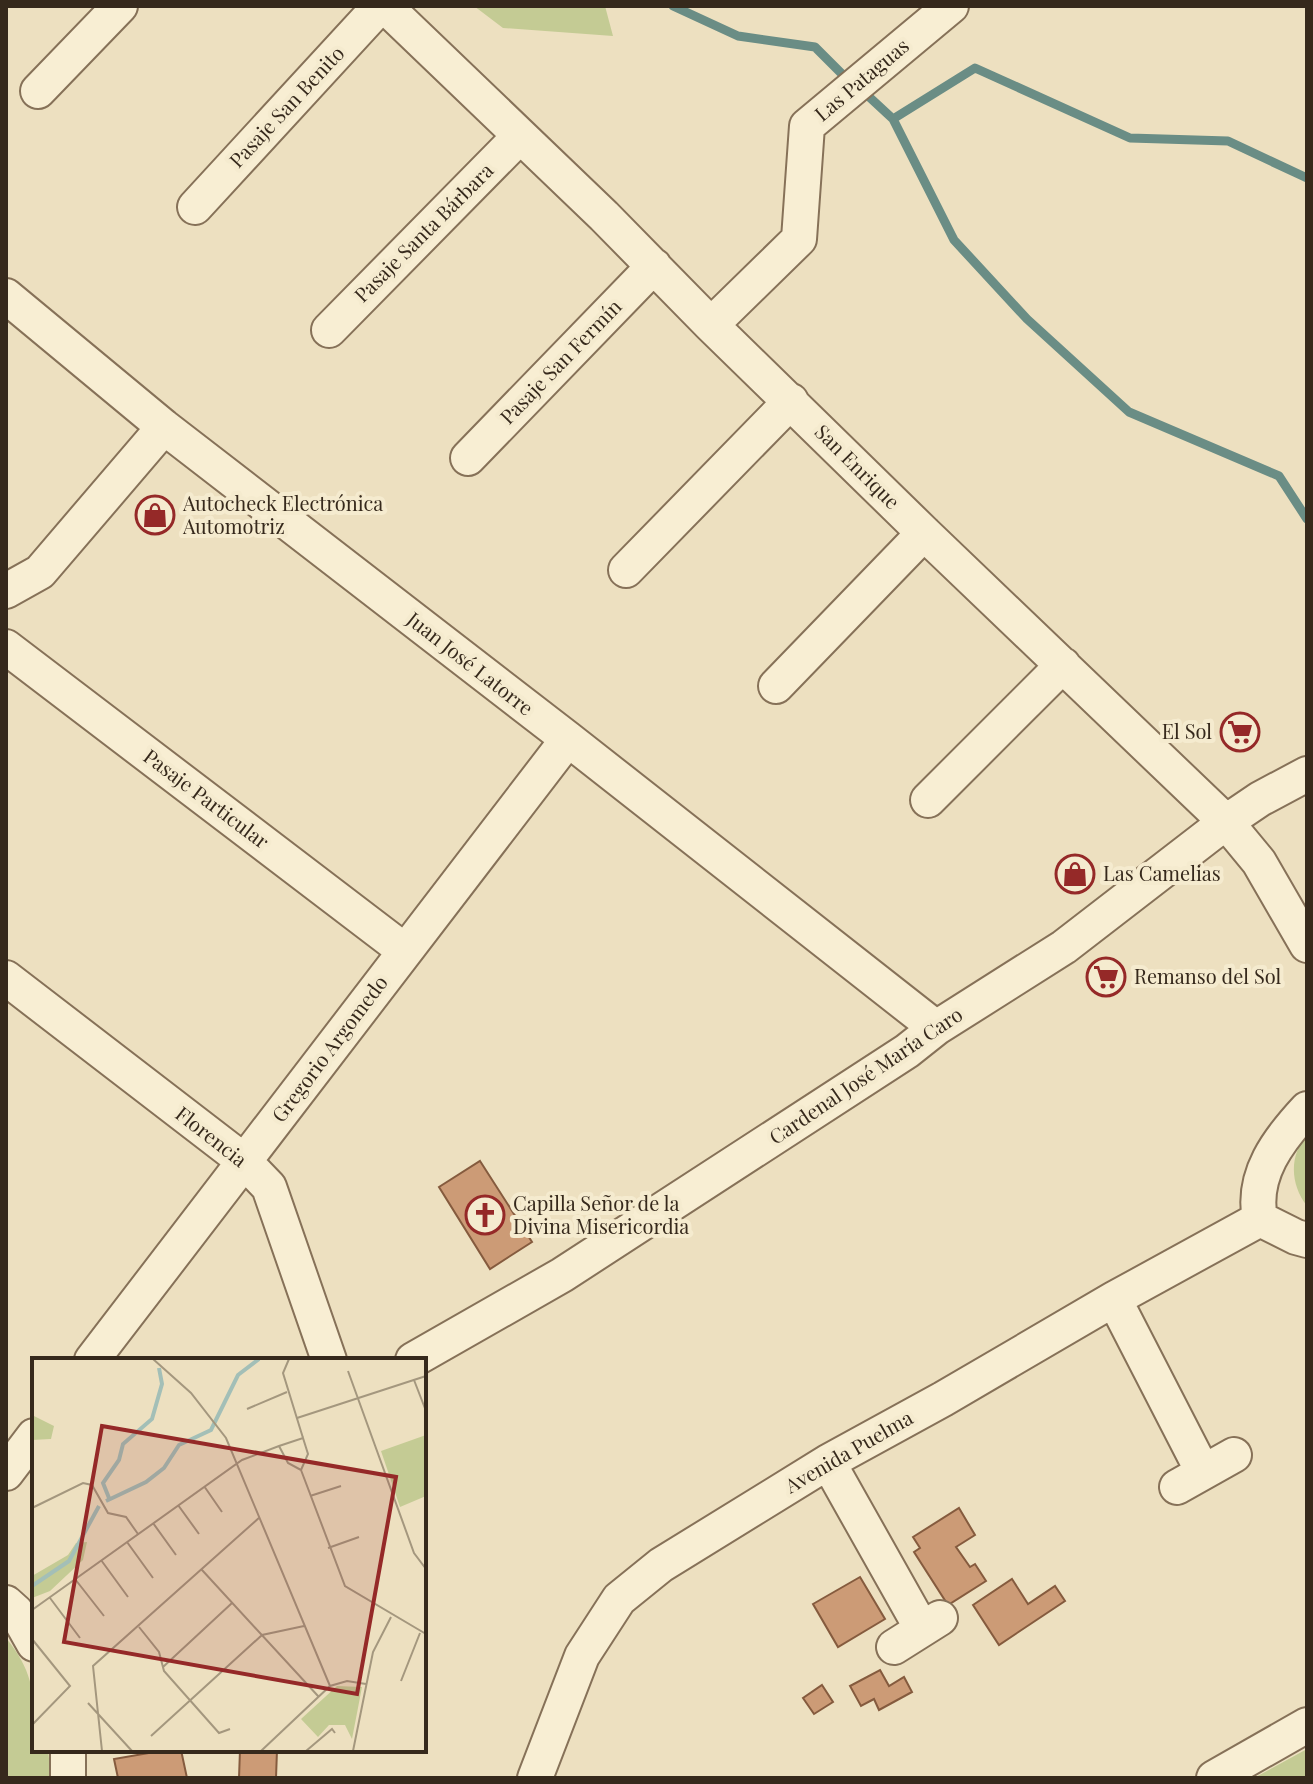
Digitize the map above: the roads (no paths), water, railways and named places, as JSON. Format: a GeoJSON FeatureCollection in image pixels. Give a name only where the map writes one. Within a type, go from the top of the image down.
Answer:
{"type":"FeatureCollection","features":[{"type":"Feature","properties":{"kind":"street"},"geometry":{"type":"LineString","coordinates":[[38,91],[120,6]]}},
{"type":"Feature","properties":{"kind":"street","name":"San Enrique"},"geometry":{"type":"LineString","coordinates":[[382,6],[604,216],[924,533],[1226,822],[1259,862],[1307,945]]}},
{"type":"Feature","properties":{"kind":"street","name":"Pasaje San Benito"},"geometry":{"type":"LineString","coordinates":[[195,207],[382,6]]}},
{"type":"Feature","properties":{"kind":"street","name":"Las Pataguas"},"geometry":{"type":"LineString","coordinates":[[711,325],[799,239],[807,126],[951,6]]}},
{"type":"Feature","properties":{"kind":"street","name":"Pasaje Santa Bárbara"},"geometry":{"type":"LineString","coordinates":[[329,330],[519,137]]}},
{"type":"Feature","properties":{"kind":"street","name":"Pasaje San Fermín"},"geometry":{"type":"LineString","coordinates":[[468,458],[654,266]]}},
{"type":"Feature","properties":{"kind":"street","name":"Juan José Latorre"},"geometry":{"type":"LineString","coordinates":[[6,296],[164,427],[936,1028]]}},
{"type":"Feature","properties":{"kind":"street"},"geometry":{"type":"LineString","coordinates":[[626,570],[791,401]]}},
{"type":"Feature","properties":{"kind":"street"},"geometry":{"type":"LineString","coordinates":[[6,591],[40,572],[164,427]]}},
{"type":"Feature","properties":{"kind":"street"},"geometry":{"type":"LineString","coordinates":[[776,686],[924,533]]}},
{"type":"Feature","properties":{"kind":"street","name":"Pasaje Particular"},"geometry":{"type":"LineString","coordinates":[[6,647],[405,951]]}},
{"type":"Feature","properties":{"kind":"street"},"geometry":{"type":"LineString","coordinates":[[928,800],[1063,665]]}},
{"type":"Feature","properties":{"kind":"street","name":"Gregorio Argomedo"},"geometry":{"type":"LineString","coordinates":[[94,1358],[568,739]]}},
{"type":"Feature","properties":{"kind":"street","name":"Cardenal José María Caro"},"geometry":{"type":"LineString","coordinates":[[417,1358],[562,1275],[894,1060],[936,1028],[1064,947],[1226,822],[1260,799],[1307,774]]}},
{"type":"Feature","properties":{"kind":"street","name":"Florencia"},"geometry":{"type":"LineString","coordinates":[[6,978],[244,1161],[269,1187],[328,1358]]}},
{"type":"Feature","properties":{"kind":"street"},"geometry":{"type":"LineString","coordinates":[[1307,1109],[1284,1134],[1263,1172],[1257,1205],[1260,1219],[1307,1240]]}},
{"type":"Feature","properties":{"kind":"street","name":"Avenida Puelma"},"geometry":{"type":"LineString","coordinates":[[535,1778],[582,1656],[619,1599],[661,1565],[828,1462],[1260,1219]]}},
{"type":"Feature","properties":{"kind":"street"},"geometry":{"type":"LineString","coordinates":[[1114,1299],[1190,1479],[1234,1455]]}},
{"type":"Feature","properties":{"kind":"street"},"geometry":{"type":"LineString","coordinates":[[6,1473],[32,1439]]}},
{"type":"Feature","properties":{"kind":"street"},"geometry":{"type":"LineString","coordinates":[[828,1462],[919,1631]]}},
{"type":"Feature","properties":{"kind":"street"},"geometry":{"type":"LineString","coordinates":[[19,1605],[32,1639]]}},
{"type":"Feature","properties":{"kind":"street"},"geometry":{"type":"LineString","coordinates":[[1214,1778],[1307,1725]]}},
{"type":"Feature","properties":{"kind":"street"},"geometry":{"type":"LineString","coordinates":[[68,1752],[68,1778]]}},
{"type":"Feature","properties":{"kind":"waterway"},"geometry":{"type":"LineString","coordinates":[[673,6],[738,36],[815,47],[842,74]]}},
{"type":"Feature","properties":{"kind":"waterway"},"geometry":{"type":"LineString","coordinates":[[893,119],[975,68],[1130,138],[1228,141],[1307,178]]}},
{"type":"Feature","properties":{"kind":"waterway"},"geometry":{"type":"LineString","coordinates":[[866,94],[893,119],[954,240],[1027,319],[1129,412],[1279,476],[1307,519]]}},
{"type":"Feature","properties":{"kind":"place","name":"Autocheck Electrónica Automotriz"},"geometry":{"type":"Point","coordinates":[155,515]}},
{"type":"Feature","properties":{"kind":"place","name":"El Sol"},"geometry":{"type":"Point","coordinates":[1240,732]}},
{"type":"Feature","properties":{"kind":"place","name":"Las Camelias"},"geometry":{"type":"Point","coordinates":[1075,874]}},
{"type":"Feature","properties":{"kind":"place","name":"Remanso del Sol"},"geometry":{"type":"Point","coordinates":[1106,977]}},
{"type":"Feature","properties":{"kind":"place","name":"Capilla Señor de la Divina Misericordia"},"geometry":{"type":"Point","coordinates":[485,1215]}}]}
